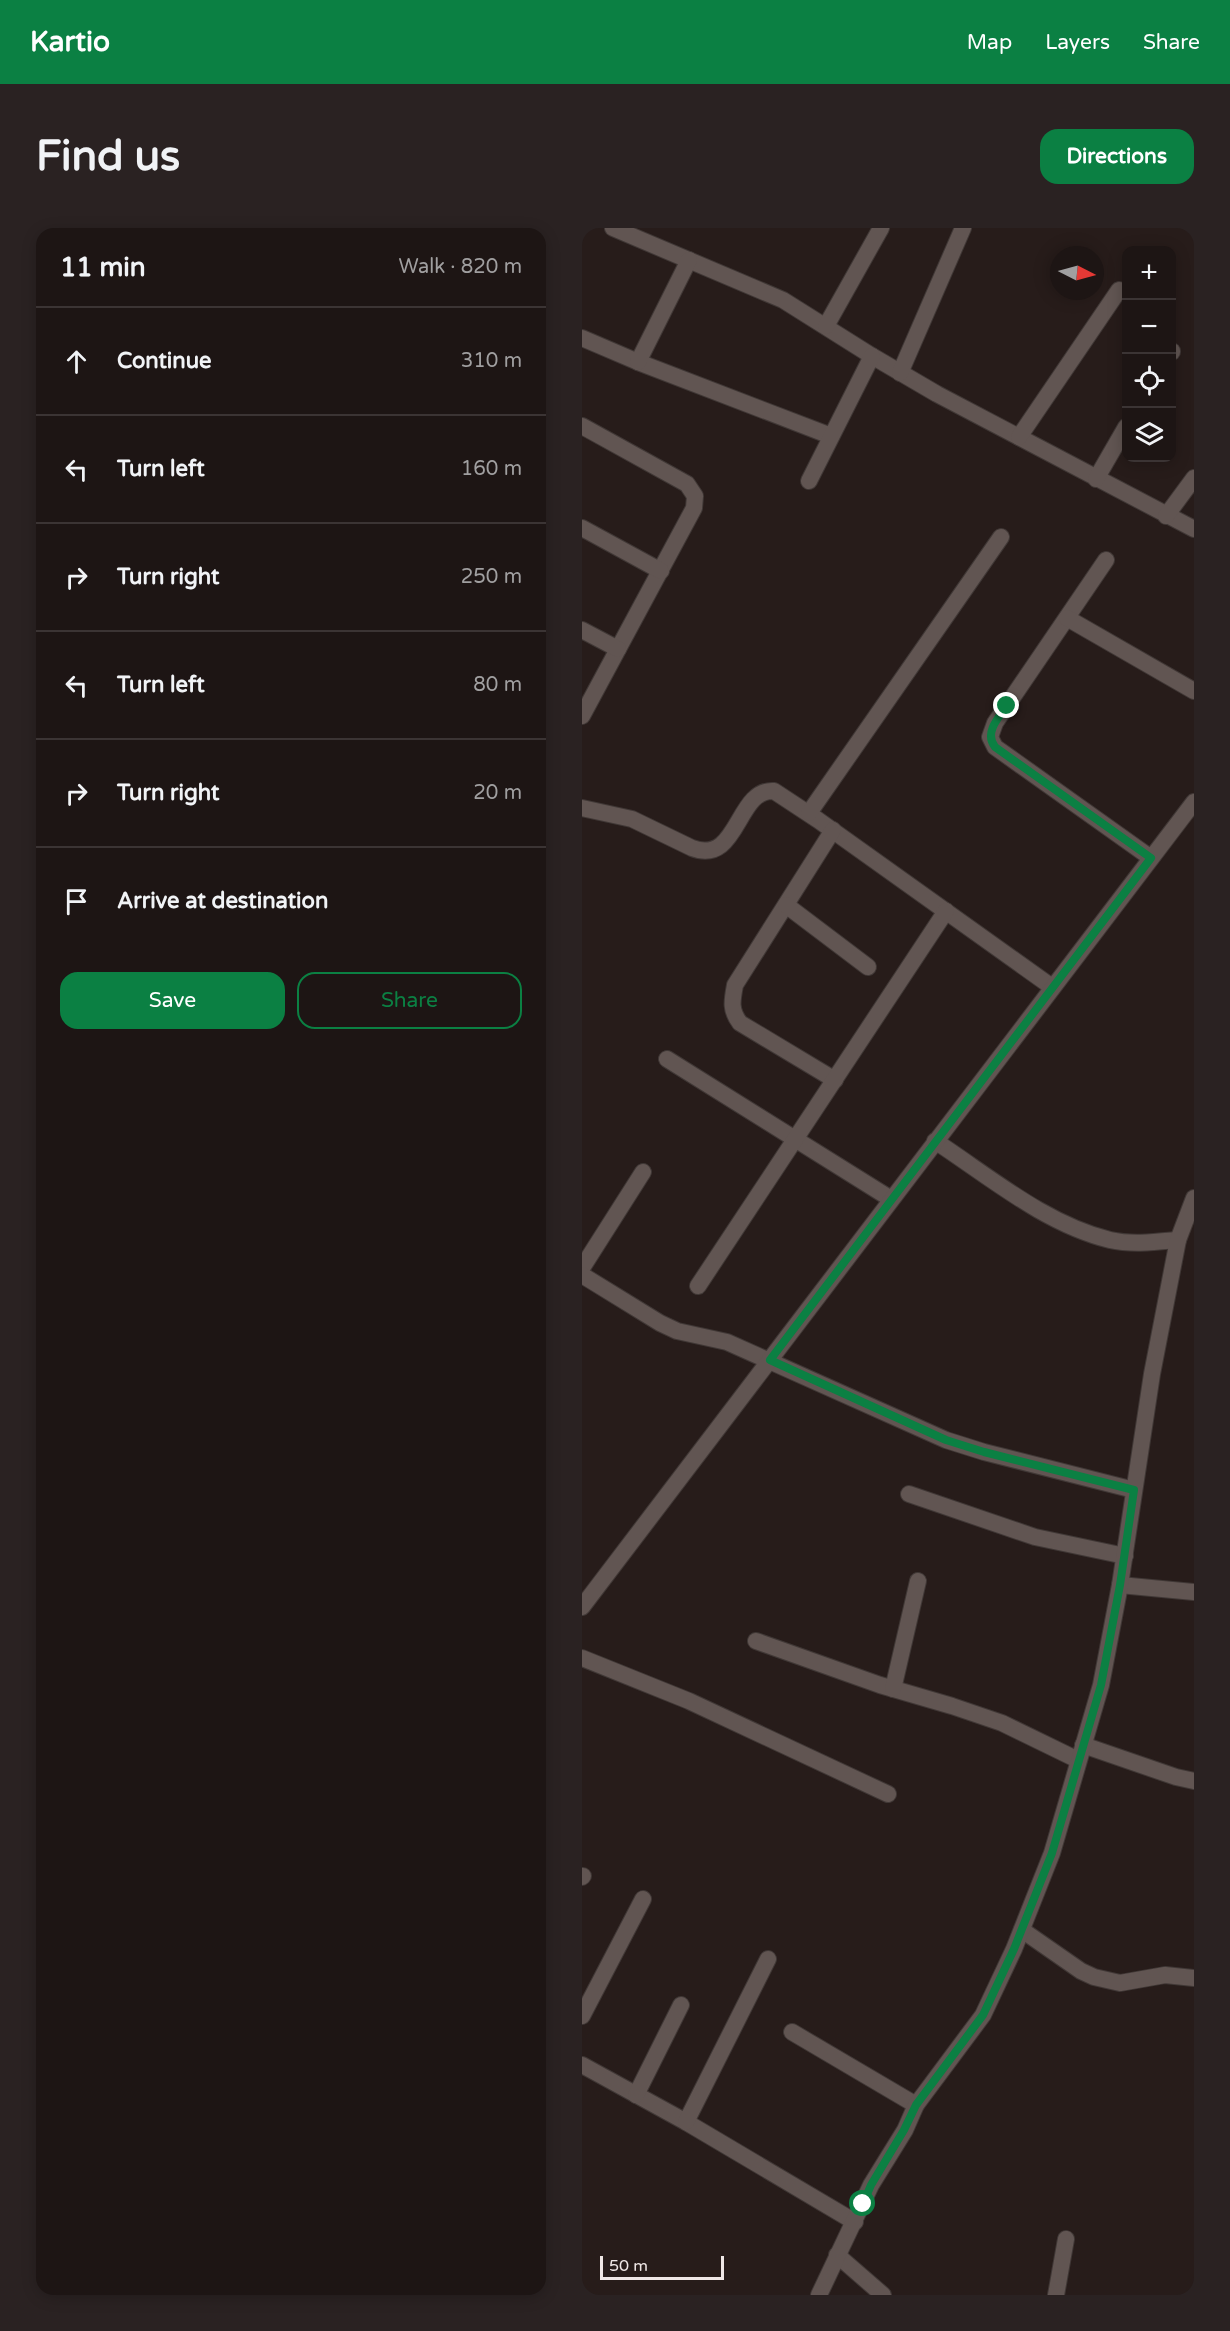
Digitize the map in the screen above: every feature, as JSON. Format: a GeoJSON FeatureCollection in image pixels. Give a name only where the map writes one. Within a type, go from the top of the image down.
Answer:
{"type":"FeatureCollection","features":[{"type":"Feature","properties":{"kind":"street"},"geometry":{"type":"LineString","coordinates":[[613,228],[783,300],[900,372],[1194,530]]}},
{"type":"Feature","properties":{"kind":"street"},"geometry":{"type":"LineString","coordinates":[[825,326],[881,228]]}},
{"type":"Feature","properties":{"kind":"street"},"geometry":{"type":"LineString","coordinates":[[900,372],[963,228]]}},
{"type":"Feature","properties":{"kind":"street"},"geometry":{"type":"LineString","coordinates":[[638,362],[689,260]]}},
{"type":"Feature","properties":{"kind":"street"},"geometry":{"type":"LineString","coordinates":[[1019,437],[1119,290]]}},
{"type":"Feature","properties":{"kind":"street"},"geometry":{"type":"LineString","coordinates":[[582,338],[638,362],[831,436]]}},
{"type":"Feature","properties":{"kind":"street"},"geometry":{"type":"LineString","coordinates":[[809,481],[872,356]]}},
{"type":"Feature","properties":{"kind":"street"},"geometry":{"type":"LineString","coordinates":[[582,426],[687,484],[695,496],[694,508],[582,716]]}},
{"type":"Feature","properties":{"kind":"street"},"geometry":{"type":"LineString","coordinates":[[1096,479],[1122,434]]}},
{"type":"Feature","properties":{"kind":"street"},"geometry":{"type":"LineString","coordinates":[[1166,516],[1194,478]]}},
{"type":"Feature","properties":{"kind":"street"},"geometry":{"type":"LineString","coordinates":[[582,528],[660,571]]}},
{"type":"Feature","properties":{"kind":"street"},"geometry":{"type":"LineString","coordinates":[[809,813],[1001,537]]}},
{"type":"Feature","properties":{"kind":"street"},"geometry":{"type":"LineString","coordinates":[[1106,560],[995,723],[990,737],[995,747],[1151,858]]}},
{"type":"Feature","properties":{"kind":"street"},"geometry":{"type":"LineString","coordinates":[[1066,618],[1194,691]]}},
{"type":"Feature","properties":{"kind":"street"},"geometry":{"type":"LineString","coordinates":[[582,630],[618,649]]}},
{"type":"Feature","properties":{"kind":"street"},"geometry":{"type":"LineString","coordinates":[[582,808],[632,819],[701,852],[711,851],[725,842],[756,796],[765,790],[774,791],[809,813],[1052,987]]}},
{"type":"Feature","properties":{"kind":"street"},"geometry":{"type":"LineString","coordinates":[[582,1607],[1194,802]]}},
{"type":"Feature","properties":{"kind":"street"},"geometry":{"type":"LineString","coordinates":[[833,830],[735,986],[731,1005],[740,1023],[835,1080]]}},
{"type":"Feature","properties":{"kind":"street"},"geometry":{"type":"LineString","coordinates":[[786,905],[868,967]]}},
{"type":"Feature","properties":{"kind":"street"},"geometry":{"type":"LineString","coordinates":[[698,1286],[946,911]]}},
{"type":"Feature","properties":{"kind":"street"},"geometry":{"type":"LineString","coordinates":[[667,1059],[891,1199]]}},
{"type":"Feature","properties":{"kind":"street"},"geometry":{"type":"LineString","coordinates":[[935,1141],[1019,1198],[1061,1222],[1110,1240],[1146,1243],[1178,1240]]}},
{"type":"Feature","properties":{"kind":"street"},"geometry":{"type":"LineString","coordinates":[[582,1268],[643,1172]]}},
{"type":"Feature","properties":{"kind":"street"},"geometry":{"type":"LineString","coordinates":[[819,2295],[871,2185],[916,2105],[983,2015],[1022,1930],[1052,1853],[1101,1685],[1125,1556],[1152,1374],[1178,1240],[1194,1198]]}},
{"type":"Feature","properties":{"kind":"street"},"geometry":{"type":"LineString","coordinates":[[582,1275],[677,1331],[727,1342],[946,1440],[984,1452],[1134,1490]]}},
{"type":"Feature","properties":{"kind":"street"},"geometry":{"type":"LineString","coordinates":[[909,1494],[1035,1537],[1125,1556]]}},
{"type":"Feature","properties":{"kind":"street"},"geometry":{"type":"LineString","coordinates":[[893,1689],[918,1581]]}},
{"type":"Feature","properties":{"kind":"street"},"geometry":{"type":"LineString","coordinates":[[1120,1585],[1194,1592]]}},
{"type":"Feature","properties":{"kind":"street"},"geometry":{"type":"LineString","coordinates":[[756,1641],[893,1689],[1002,1723],[1080,1753],[1194,1781]]}},
{"type":"Feature","properties":{"kind":"street"},"geometry":{"type":"LineString","coordinates":[[582,1658],[689,1701],[888,1794]]}},
{"type":"Feature","properties":{"kind":"street"},"geometry":{"type":"LineString","coordinates":[[582,2016],[643,1899]]}},
{"type":"Feature","properties":{"kind":"street"},"geometry":{"type":"LineString","coordinates":[[1022,1930],[1081,1971],[1094,1977],[1120,1983],[1166,1975],[1194,1978]]}},
{"type":"Feature","properties":{"kind":"street"},"geometry":{"type":"LineString","coordinates":[[686,2122],[768,1959]]}},
{"type":"Feature","properties":{"kind":"street"},"geometry":{"type":"LineString","coordinates":[[636,2095],[681,2005]]}},
{"type":"Feature","properties":{"kind":"street"},"geometry":{"type":"LineString","coordinates":[[792,2032],[916,2105]]}},
{"type":"Feature","properties":{"kind":"street"},"geometry":{"type":"LineString","coordinates":[[582,2065],[686,2122],[855,2222]]}},
{"type":"Feature","properties":{"kind":"street"},"geometry":{"type":"LineString","coordinates":[[1056,2295],[1066,2239]]}},
{"type":"Feature","properties":{"kind":"street"},"geometry":{"type":"LineString","coordinates":[[837,2255],[883,2295]]}},
{"type":"Feature","properties":{"kind":"route"},"geometry":{"type":"LineString","coordinates":[[863,2204],[871,2185],[916,2105],[983,2015],[1014,1949],[1052,1853],[1101,1685],[1120,1585],[1134,1490],[984,1452],[946,1440],[770,1360],[1151,858],[995,747],[990,737],[992,730],[1007,706]]}}]}
